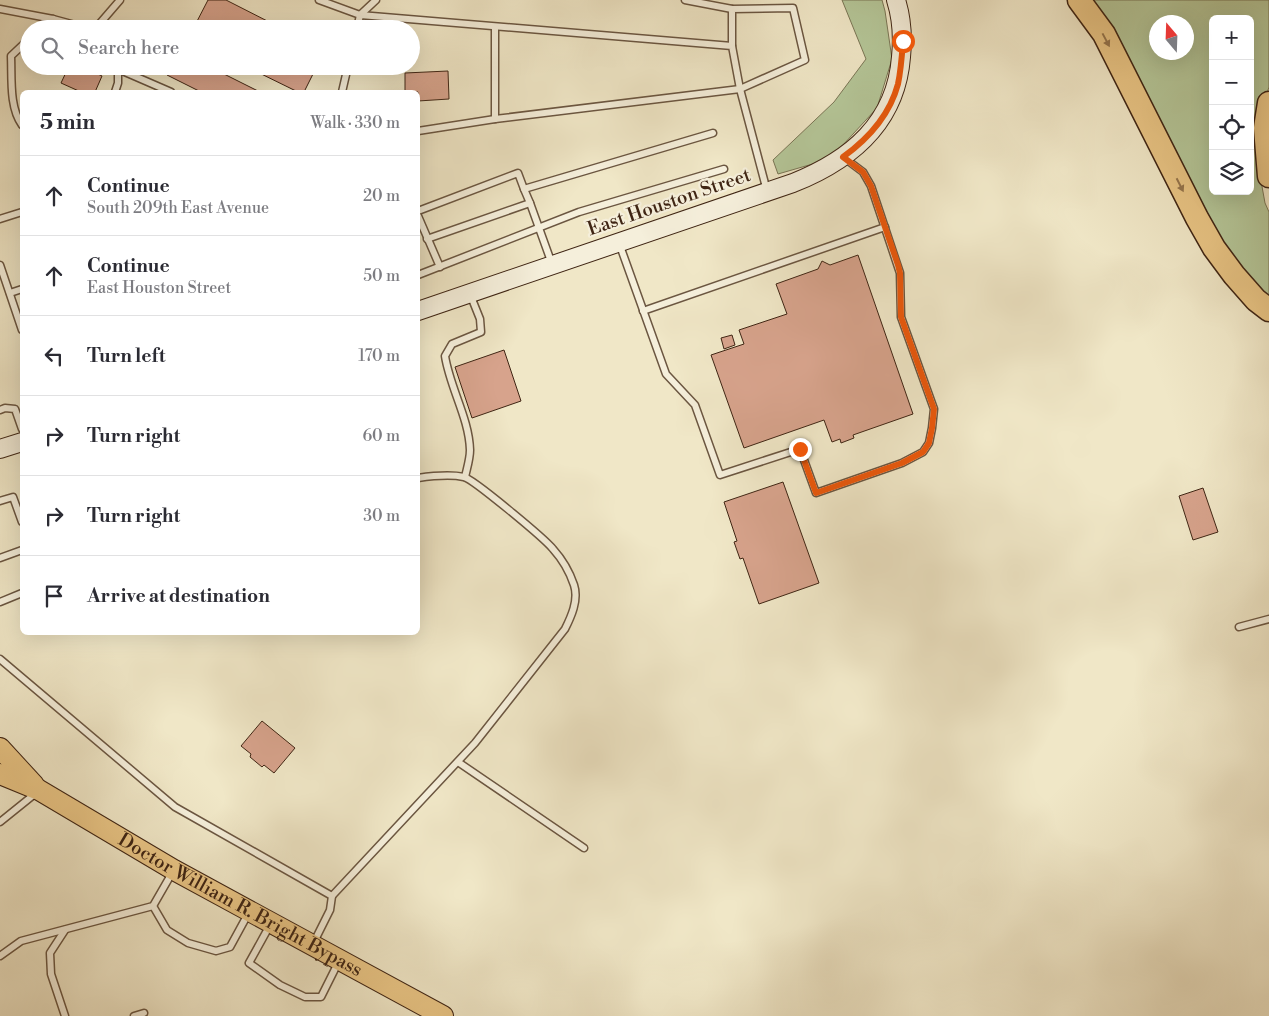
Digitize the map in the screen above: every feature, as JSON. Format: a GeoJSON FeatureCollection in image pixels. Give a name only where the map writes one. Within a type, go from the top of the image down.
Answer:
{"type":"FeatureCollection","features":[{"type":"Feature","properties":{"kind":"highway"},"geometry":{"type":"LineString","coordinates":[[1079,0],[1104,34],[1196,218],[1214,248],[1256,300],[1269,310]]}},
{"type":"Feature","properties":{"kind":"highway"},"geometry":{"type":"LineString","coordinates":[[1269,103],[1265,128],[1269,176]]}},
{"type":"Feature","properties":{"kind":"main road","name":"Doctor William R. Bright Bypass"},"geometry":{"type":"LineString","coordinates":[[0,748],[39,790]]}},
{"type":"Feature","properties":{"kind":"main road","name":"Doctor William R. Bright Bypass"},"geometry":{"type":"LineString","coordinates":[[0,774],[39,790],[174,870],[443,1016]]}},
{"type":"Feature","properties":{"kind":"street","name":"East Houston Street"},"geometry":{"type":"LineString","coordinates":[[420,310],[767,192],[826,169],[858,146],[878,124],[890,105],[898,84],[903,41],[902,25],[896,0]]}},
{"type":"Feature","properties":{"kind":"street"},"geometry":{"type":"LineString","coordinates":[[0,449],[20,443]]}},
{"type":"Feature","properties":{"kind":"lane"},"geometry":{"type":"LineString","coordinates":[[103,20],[120,0]]}},
{"type":"Feature","properties":{"kind":"lane"},"geometry":{"type":"LineString","coordinates":[[319,0],[360,15],[416,20]]}},
{"type":"Feature","properties":{"kind":"lane"},"geometry":{"type":"LineString","coordinates":[[359,20],[360,15],[376,0]]}},
{"type":"Feature","properties":{"kind":"lane"},"geometry":{"type":"LineString","coordinates":[[420,131],[495,119],[740,89],[806,60],[793,8],[732,9],[685,0]]}},
{"type":"Feature","properties":{"kind":"lane"},"geometry":{"type":"LineString","coordinates":[[0,9],[58,20]]}},
{"type":"Feature","properties":{"kind":"lane"},"geometry":{"type":"LineString","coordinates":[[732,9],[732,46],[740,89],[767,192]]}},
{"type":"Feature","properties":{"kind":"lane"},"geometry":{"type":"LineString","coordinates":[[420,20],[732,46]]}},
{"type":"Feature","properties":{"kind":"lane"},"geometry":{"type":"LineString","coordinates":[[495,27],[495,119]]}},
{"type":"Feature","properties":{"kind":"lane"},"geometry":{"type":"LineString","coordinates":[[20,48],[11,56],[12,91],[17,117],[20,122]]}},
{"type":"Feature","properties":{"kind":"lane"},"geometry":{"type":"LineString","coordinates":[[116,90],[118,75]]}},
{"type":"Feature","properties":{"kind":"lane"},"geometry":{"type":"LineString","coordinates":[[135,75],[167,90]]}},
{"type":"Feature","properties":{"kind":"lane"},"geometry":{"type":"LineString","coordinates":[[342,90],[346,75]]}},
{"type":"Feature","properties":{"kind":"lane"},"geometry":{"type":"LineString","coordinates":[[524,188],[713,133]]}},
{"type":"Feature","properties":{"kind":"lane"},"geometry":{"type":"LineString","coordinates":[[618,242],[666,374],[694,405],[720,475],[800,449],[816,493],[902,463],[923,452],[929,443],[934,409],[901,317],[900,273],[871,186],[863,172],[843,157]]}},
{"type":"Feature","properties":{"kind":"lane"},"geometry":{"type":"LineString","coordinates":[[420,273],[579,212],[724,169]]}},
{"type":"Feature","properties":{"kind":"lane"},"geometry":{"type":"LineString","coordinates":[[420,210],[518,173],[552,264]]}},
{"type":"Feature","properties":{"kind":"lane"},"geometry":{"type":"LineString","coordinates":[[427,238],[530,203]]}},
{"type":"Feature","properties":{"kind":"lane"},"geometry":{"type":"LineString","coordinates":[[0,219],[20,213]]}},
{"type":"Feature","properties":{"kind":"lane"},"geometry":{"type":"LineString","coordinates":[[420,221],[440,267]]}},
{"type":"Feature","properties":{"kind":"lane"},"geometry":{"type":"LineString","coordinates":[[643,311],[885,227]]}},
{"type":"Feature","properties":{"kind":"lane"},"geometry":{"type":"LineString","coordinates":[[0,265],[20,324]]}},
{"type":"Feature","properties":{"kind":"lane"},"geometry":{"type":"LineString","coordinates":[[10,293],[20,290]]}},
{"type":"Feature","properties":{"kind":"lane"},"geometry":{"type":"LineString","coordinates":[[466,477],[470,451],[466,426],[447,368],[445,356],[452,344],[482,332],[480,319],[470,292]]}},
{"type":"Feature","properties":{"kind":"lane"},"geometry":{"type":"LineString","coordinates":[[0,410],[5,408],[14,410],[20,424]]}},
{"type":"Feature","properties":{"kind":"lane"},"geometry":{"type":"LineString","coordinates":[[313,945],[330,910],[332,896],[475,743],[565,629],[573,612],[575,587],[565,564],[553,549],[466,477],[439,475],[420,478]]}},
{"type":"Feature","properties":{"kind":"lane"},"geometry":{"type":"LineString","coordinates":[[0,501],[13,497],[20,516]]}},
{"type":"Feature","properties":{"kind":"lane"},"geometry":{"type":"LineString","coordinates":[[0,558],[20,551]]}},
{"type":"Feature","properties":{"kind":"lane"},"geometry":{"type":"LineString","coordinates":[[0,602],[20,594]]}},
{"type":"Feature","properties":{"kind":"lane"},"geometry":{"type":"LineString","coordinates":[[1239,627],[1269,619]]}},
{"type":"Feature","properties":{"kind":"lane"},"geometry":{"type":"LineString","coordinates":[[0,659],[175,807],[332,896]]}},
{"type":"Feature","properties":{"kind":"lane"},"geometry":{"type":"LineString","coordinates":[[458,762],[584,848]]}},
{"type":"Feature","properties":{"kind":"lane"},"geometry":{"type":"LineString","coordinates":[[0,822],[39,790]]}},
{"type":"Feature","properties":{"kind":"lane"},"geometry":{"type":"LineString","coordinates":[[0,956],[21,941],[153,906],[174,870]]}},
{"type":"Feature","properties":{"kind":"lane"},"geometry":{"type":"LineString","coordinates":[[153,906],[167,930],[188,943],[216,951],[230,947],[250,911]]}},
{"type":"Feature","properties":{"kind":"lane"},"geometry":{"type":"LineString","coordinates":[[271,922],[249,963],[280,985],[305,996],[321,997],[340,960]]}},
{"type":"Feature","properties":{"kind":"lane"},"geometry":{"type":"LineString","coordinates":[[65,930],[50,954],[52,974],[65,1016]]}},
{"type":"Feature","properties":{"kind":"lane"},"geometry":{"type":"LineString","coordinates":[[134,1016],[144,1013]]}},
{"type":"Feature","properties":{"kind":"green space"},"geometry":{"type":"Polygon","coordinates":[[[842,0],[882,0],[892,59],[877,108],[830,159],[778,174],[773,160],[834,102],[866,59],[842,0]]]}},
{"type":"Feature","properties":{"kind":"green space"},"geometry":{"type":"Polygon","coordinates":[[[1091,0],[1269,0],[1269,87],[1260,115],[1257,159],[1265,203],[1269,212],[1269,298],[1222,249],[1091,0]]]}},
{"type":"Feature","properties":{"kind":"building"},"geometry":{"type":"Polygon","coordinates":[[[208,0],[226,0],[265,20],[198,20],[208,0]]]}},
{"type":"Feature","properties":{"kind":"building"},"geometry":{"type":"Polygon","coordinates":[[[448,71],[449,99],[420,101],[420,90],[405,90],[405,75],[420,75],[420,72],[448,71]]]}},
{"type":"Feature","properties":{"kind":"building"},"geometry":{"type":"Polygon","coordinates":[[[65,75],[102,76],[96,90],[77,90],[61,83],[65,75]]]}},
{"type":"Feature","properties":{"kind":"building"},"geometry":{"type":"Polygon","coordinates":[[[167,75],[226,75],[256,90],[197,90],[167,75]]]}},
{"type":"Feature","properties":{"kind":"building"},"geometry":{"type":"Polygon","coordinates":[[[263,75],[312,75],[305,90],[294,90],[263,75]]]}},
{"type":"Feature","properties":{"kind":"building"},"geometry":{"type":"Polygon","coordinates":[[[858,255],[913,414],[853,435],[854,438],[841,443],[840,439],[832,442],[824,420],[744,448],[711,355],[744,344],[739,330],[787,314],[776,284],[818,269],[822,261],[830,265],[858,255]]]}},
{"type":"Feature","properties":{"kind":"building"},"geometry":{"type":"Polygon","coordinates":[[[732,335],[735,345],[724,349],[721,338],[732,335]]]}},
{"type":"Feature","properties":{"kind":"building"},"geometry":{"type":"Polygon","coordinates":[[[504,350],[521,401],[472,418],[455,367],[504,350]]]}},
{"type":"Feature","properties":{"kind":"building"},"geometry":{"type":"Polygon","coordinates":[[[783,482],[819,583],[759,604],[743,558],[740,559],[734,542],[737,541],[724,502],[783,482]]]}},
{"type":"Feature","properties":{"kind":"building"},"geometry":{"type":"Polygon","coordinates":[[[1203,488],[1218,532],[1193,540],[1179,496],[1203,488]]]}},
{"type":"Feature","properties":{"kind":"building"},"geometry":{"type":"Polygon","coordinates":[[[262,721],[295,748],[274,773],[264,765],[262,767],[241,746],[262,721]]]}},
{"type":"Feature","properties":{"kind":"route"},"geometry":{"type":"LineString","coordinates":[[800,449],[816,493],[902,463],[923,452],[929,443],[934,409],[901,317],[900,273],[898,265],[871,186],[863,172],[843,157],[868,136],[890,105],[898,84],[903,41]]}}]}
